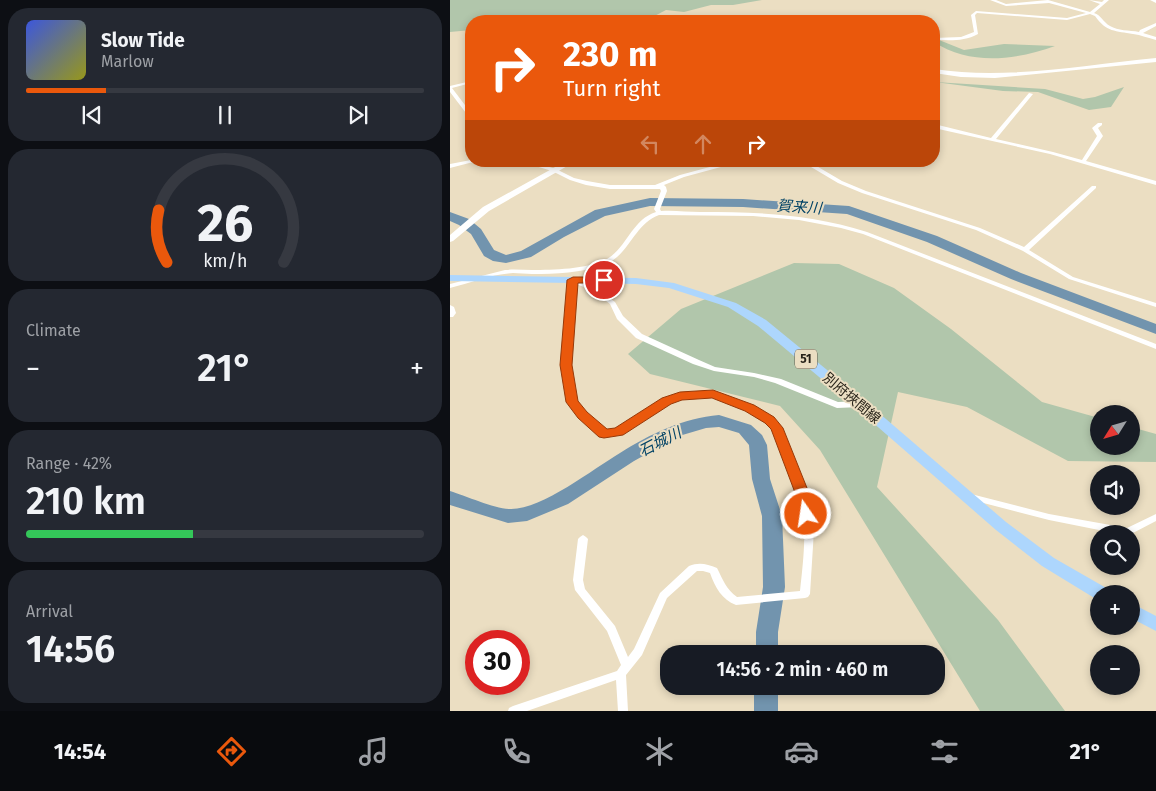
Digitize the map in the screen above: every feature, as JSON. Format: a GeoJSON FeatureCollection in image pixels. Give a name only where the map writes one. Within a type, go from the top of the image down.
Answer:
{"type":"FeatureCollection","features":[{"type":"Feature","properties":{"kind":"main road","name":"別府挾間線"},"geometry":{"type":"LineString","coordinates":[[450,278],[636,281],[670,285],[732,305],[762,322],[1001,526],[1048,562],[1090,587]]}},
{"type":"Feature","properties":{"kind":"main road"},"geometry":{"type":"LineString","coordinates":[[1140,615],[1156,624]]}},
{"type":"Feature","properties":{"kind":"street"},"geometry":{"type":"LineString","coordinates":[[992,0],[1006,5],[1050,1]]}},
{"type":"Feature","properties":{"kind":"street"},"geometry":{"type":"LineString","coordinates":[[1044,0],[1098,16],[1098,20],[1111,29],[1156,39]]}},
{"type":"Feature","properties":{"kind":"street"},"geometry":{"type":"LineString","coordinates":[[1091,0],[1105,1]]}},
{"type":"Feature","properties":{"kind":"street"},"geometry":{"type":"LineString","coordinates":[[1152,0],[1156,2]]}},
{"type":"Feature","properties":{"kind":"street"},"geometry":{"type":"LineString","coordinates":[[940,39],[965,38],[974,35],[976,33],[973,15],[976,12],[1067,19],[1091,13],[1105,1]]}},
{"type":"Feature","properties":{"kind":"street"},"geometry":{"type":"LineString","coordinates":[[1140,34],[1156,24]]}},
{"type":"Feature","properties":{"kind":"street"},"geometry":{"type":"LineString","coordinates":[[940,72],[961,75],[995,76],[1156,60]]}},
{"type":"Feature","properties":{"kind":"street"},"geometry":{"type":"LineString","coordinates":[[465,84],[450,88],[465,108]]}},
{"type":"Feature","properties":{"kind":"street"},"geometry":{"type":"LineString","coordinates":[[993,139],[1031,94]]}},
{"type":"Feature","properties":{"kind":"street"},"geometry":{"type":"LineString","coordinates":[[1083,162],[1100,136],[1095,128],[1100,124]]}},
{"type":"Feature","properties":{"kind":"street"},"geometry":{"type":"LineString","coordinates":[[940,127],[1083,162],[1156,183]]}},
{"type":"Feature","properties":{"kind":"street"},"geometry":{"type":"LineString","coordinates":[[450,166],[465,162]]}},
{"type":"Feature","properties":{"kind":"street"},"geometry":{"type":"LineString","coordinates":[[543,167],[572,179],[610,187],[663,187],[664,191],[658,211]]}},
{"type":"Feature","properties":{"kind":"street"},"geometry":{"type":"LineString","coordinates":[[450,239],[486,209],[560,167]]}},
{"type":"Feature","properties":{"kind":"street"},"geometry":{"type":"LineString","coordinates":[[655,186],[682,176],[717,167]]}},
{"type":"Feature","properties":{"kind":"street"},"geometry":{"type":"LineString","coordinates":[[814,167],[840,182],[856,188],[931,214],[964,223],[1025,250],[1071,278],[1156,304]]}},
{"type":"Feature","properties":{"kind":"street"},"geometry":{"type":"LineString","coordinates":[[1025,250],[1094,187]]}},
{"type":"Feature","properties":{"kind":"street"},"geometry":{"type":"LineString","coordinates":[[450,286],[514,271],[554,271],[600,264],[611,260],[622,248],[635,228],[658,211],[797,217],[845,226],[1156,347]]}},
{"type":"Feature","properties":{"kind":"street"},"geometry":{"type":"LineString","coordinates":[[516,710],[624,670],[638,652],[664,596],[697,566],[706,567],[714,571],[720,587],[728,597],[736,601],[805,594],[809,530],[804,498],[776,428],[769,420],[750,408],[713,394],[700,394],[680,396],[666,401],[618,432],[604,434],[582,415],[572,402],[566,365],[573,280],[594,289],[613,303],[620,317],[639,336],[696,362],[714,369],[778,381],[837,405],[860,404]]}},
{"type":"Feature","properties":{"kind":"street"},"geometry":{"type":"LineString","coordinates":[[450,307],[452,313],[450,315]]}},
{"type":"Feature","properties":{"kind":"street"},"geometry":{"type":"LineString","coordinates":[[967,496],[1049,517],[1128,532],[1156,517]]}},
{"type":"Feature","properties":{"kind":"street"},"geometry":{"type":"LineString","coordinates":[[583,539],[578,580],[580,590],[611,629],[624,670],[623,711]]}},
{"type":"Feature","properties":{"kind":"green space"},"geometry":{"type":"Polygon","coordinates":[[[450,0],[762,0],[733,5],[711,5],[684,12],[666,10],[656,15],[465,15],[465,31],[450,32],[450,0]]]}},
{"type":"Feature","properties":{"kind":"green space"},"geometry":{"type":"Polygon","coordinates":[[[940,40],[964,50],[1004,44],[1055,46],[1025,55],[993,58],[978,58],[948,50],[940,45],[940,40]]]}},
{"type":"Feature","properties":{"kind":"green space"},"geometry":{"type":"Polygon","coordinates":[[[940,82],[1045,89],[1083,99],[1124,87],[1111,107],[1089,110],[1038,92],[1003,91],[940,82]]]}},
{"type":"Feature","properties":{"kind":"green space"},"geometry":{"type":"Polygon","coordinates":[[[794,263],[839,264],[894,288],[951,329],[1042,402],[1090,415],[1090,455],[1140,455],[1140,430],[1156,434],[1156,462],[1068,461],[967,407],[898,392],[877,487],[998,620],[1065,711],[980,711],[945,654],[945,645],[940,645],[820,450],[780,406],[650,374],[628,354],[681,309],[794,263]]]}},
{"type":"Feature","properties":{"kind":"waterway","name":"賀来川"},"geometry":{"type":"LineString","coordinates":[[450,216],[464,222],[476,232],[489,253],[498,258],[506,259],[526,254],[559,234],[600,213],[650,202],[743,203],[849,210],[932,239],[1016,276],[1156,329]]}},
{"type":"Feature","properties":{"kind":"waterway","name":"石城川"},"geometry":{"type":"LineString","coordinates":[[450,498],[508,516],[527,514],[561,499],[628,456],[673,432],[705,422],[719,421],[745,429],[756,439],[758,445],[761,479],[772,516],[774,587],[767,632],[767,645]]}},
{"type":"Feature","properties":{"kind":"waterway","name":"石城川"},"geometry":{"type":"LineString","coordinates":[[766,695],[766,711]]}},
{"type":"Feature","properties":{"kind":"route"},"geometry":{"type":"LineString","coordinates":[[604,280],[573,280],[569,305],[570,325],[566,365],[572,402],[582,415],[604,434],[618,432],[666,401],[680,396],[713,394],[750,408],[769,420],[776,428],[804,498],[806,514]]}}]}
